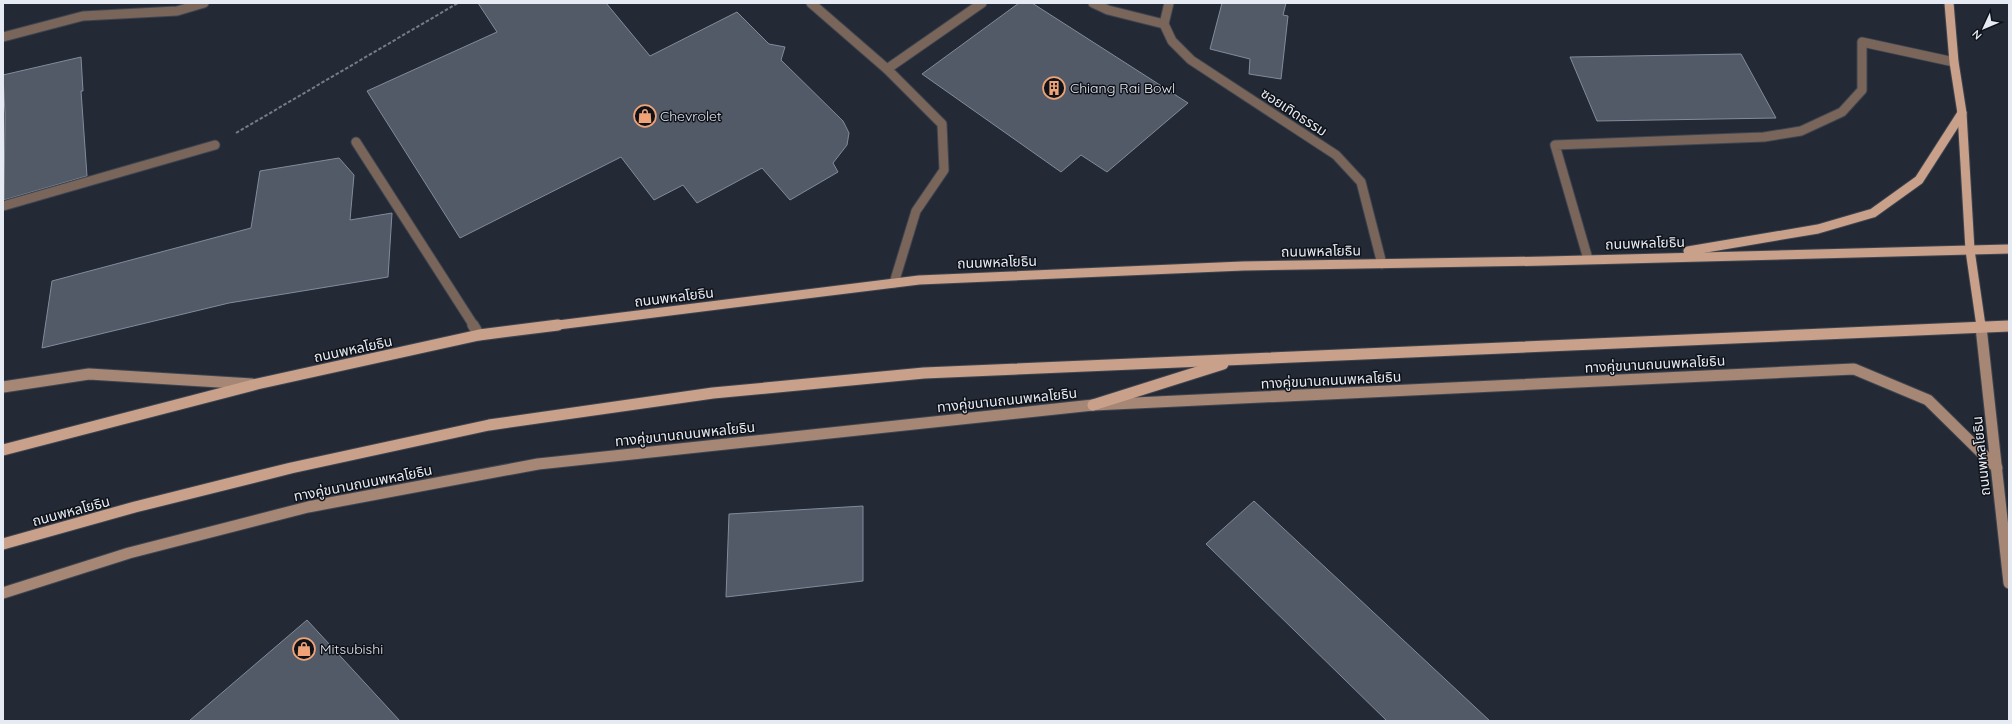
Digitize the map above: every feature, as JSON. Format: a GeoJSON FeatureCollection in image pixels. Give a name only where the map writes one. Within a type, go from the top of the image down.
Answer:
{"type":"FeatureCollection","features":[{"type":"Feature","properties":{"kind":"main road"},"geometry":{"type":"LineString","coordinates":[[1949,3],[1954,62],[1962,113],[1970,250],[1981,327]]}},
{"type":"Feature","properties":{"kind":"main road"},"geometry":{"type":"LineString","coordinates":[[1654,257],[1818,229],[1873,213],[1919,180],[1962,113]]}},
{"type":"Feature","properties":{"kind":"main road","name":"ถนนพหลโยธิน"},"geometry":{"type":"LineString","coordinates":[[3,450],[257,384],[479,336],[919,280],[1220,267],[2009,249]]}},
{"type":"Feature","properties":{"kind":"main road","name":"ถนนพหลโยธิน"},"geometry":{"type":"LineString","coordinates":[[3,544],[291,468],[489,425],[714,393],[924,373],[2009,326]]}},
{"type":"Feature","properties":{"kind":"main road","name":"ถนนพหลโยธิน"},"geometry":{"type":"LineString","coordinates":[[1981,327],[2009,582]]}},
{"type":"Feature","properties":{"kind":"main road"},"geometry":{"type":"LineString","coordinates":[[1093,405],[1236,360]]}},
{"type":"Feature","properties":{"kind":"main road","name":"ทางคู่ขนานถนนพหลโยธิน"},"geometry":{"type":"LineString","coordinates":[[3,593],[129,553],[308,507],[538,464],[1093,405],[1854,368],[1928,400],[1997,468]]}},
{"type":"Feature","properties":{"kind":"main road"},"geometry":{"type":"LineString","coordinates":[[3,387],[89,374],[257,384]]}},
{"type":"Feature","properties":{"kind":"street"},"geometry":{"type":"LineString","coordinates":[[3,37],[83,16],[177,11],[204,3]]}},
{"type":"Feature","properties":{"kind":"street"},"geometry":{"type":"LineString","coordinates":[[811,3],[888,69],[942,124],[944,170],[916,211],[894,283]]}},
{"type":"Feature","properties":{"kind":"street"},"geometry":{"type":"LineString","coordinates":[[888,69],[982,3]]}},
{"type":"Feature","properties":{"kind":"street"},"geometry":{"type":"LineString","coordinates":[[1093,3],[1108,10],[1164,24],[1169,3]]}},
{"type":"Feature","properties":{"kind":"street","name":"ซอยเทิดธรรม"},"geometry":{"type":"LineString","coordinates":[[1164,24],[1172,41],[1191,60],[1336,155],[1361,182],[1382,264]]}},
{"type":"Feature","properties":{"kind":"street"},"geometry":{"type":"LineString","coordinates":[[1588,259],[1555,145],[1764,137],[1801,131],[1842,112],[1862,90],[1862,42],[1954,62]]}},
{"type":"Feature","properties":{"kind":"street"},"geometry":{"type":"LineString","coordinates":[[356,142],[464,307],[479,336]]}},
{"type":"Feature","properties":{"kind":"street"},"geometry":{"type":"LineString","coordinates":[[3,206],[216,145]]}},
{"type":"Feature","properties":{"kind":"path"},"geometry":{"type":"LineString","coordinates":[[216,145],[458,3]]}},
{"type":"Feature","properties":{"kind":"building"},"geometry":{"type":"Polygon","coordinates":[[[478,3],[606,3],[650,56],[737,12],[769,44],[785,47],[781,60],[843,121],[849,133],[847,145],[833,163],[838,172],[790,200],[762,168],[697,203],[683,185],[654,200],[621,157],[460,238],[367,91],[497,32],[478,3]]]}},
{"type":"Feature","properties":{"kind":"building","name":"Chiang Rai Bowl"},"geometry":{"type":"Polygon","coordinates":[[[1019,3],[1032,3],[1188,103],[1107,172],[1081,155],[1061,172],[922,74],[1019,3]]]}},
{"type":"Feature","properties":{"kind":"building"},"geometry":{"type":"Polygon","coordinates":[[[1222,3],[1286,3],[1283,15],[1288,16],[1281,79],[1249,74],[1250,59],[1210,49],[1222,3]]]}},
{"type":"Feature","properties":{"kind":"building"},"geometry":{"type":"Polygon","coordinates":[[[1741,54],[1776,118],[1597,121],[1570,57],[1741,54]]]}},
{"type":"Feature","properties":{"kind":"building"},"geometry":{"type":"Polygon","coordinates":[[[81,57],[83,91],[81,91],[87,176],[4,200],[5,114],[3,75],[81,57]]]}},
{"type":"Feature","properties":{"kind":"building"},"geometry":{"type":"Polygon","coordinates":[[[339,158],[354,175],[350,220],[392,213],[388,277],[229,303],[42,348],[52,281],[251,228],[260,171],[339,158]]]}},
{"type":"Feature","properties":{"kind":"building"},"geometry":{"type":"Polygon","coordinates":[[[1254,501],[1490,721],[1387,721],[1206,544],[1254,501]]]}},
{"type":"Feature","properties":{"kind":"building"},"geometry":{"type":"Polygon","coordinates":[[[863,506],[863,581],[726,597],[729,514],[863,506]]]}},
{"type":"Feature","properties":{"kind":"building","name":"Mitsubishi"},"geometry":{"type":"Polygon","coordinates":[[[307,620],[400,721],[189,721],[307,620]]]}},
{"type":"Feature","properties":{"kind":"place","name":"Chiang Rai Bowl"},"geometry":{"type":"Point","coordinates":[1054,88]}},
{"type":"Feature","properties":{"kind":"place","name":"Chevrolet"},"geometry":{"type":"Point","coordinates":[645,116]}},
{"type":"Feature","properties":{"kind":"place","name":"Mitsubishi"},"geometry":{"type":"Point","coordinates":[304,649]}}]}
